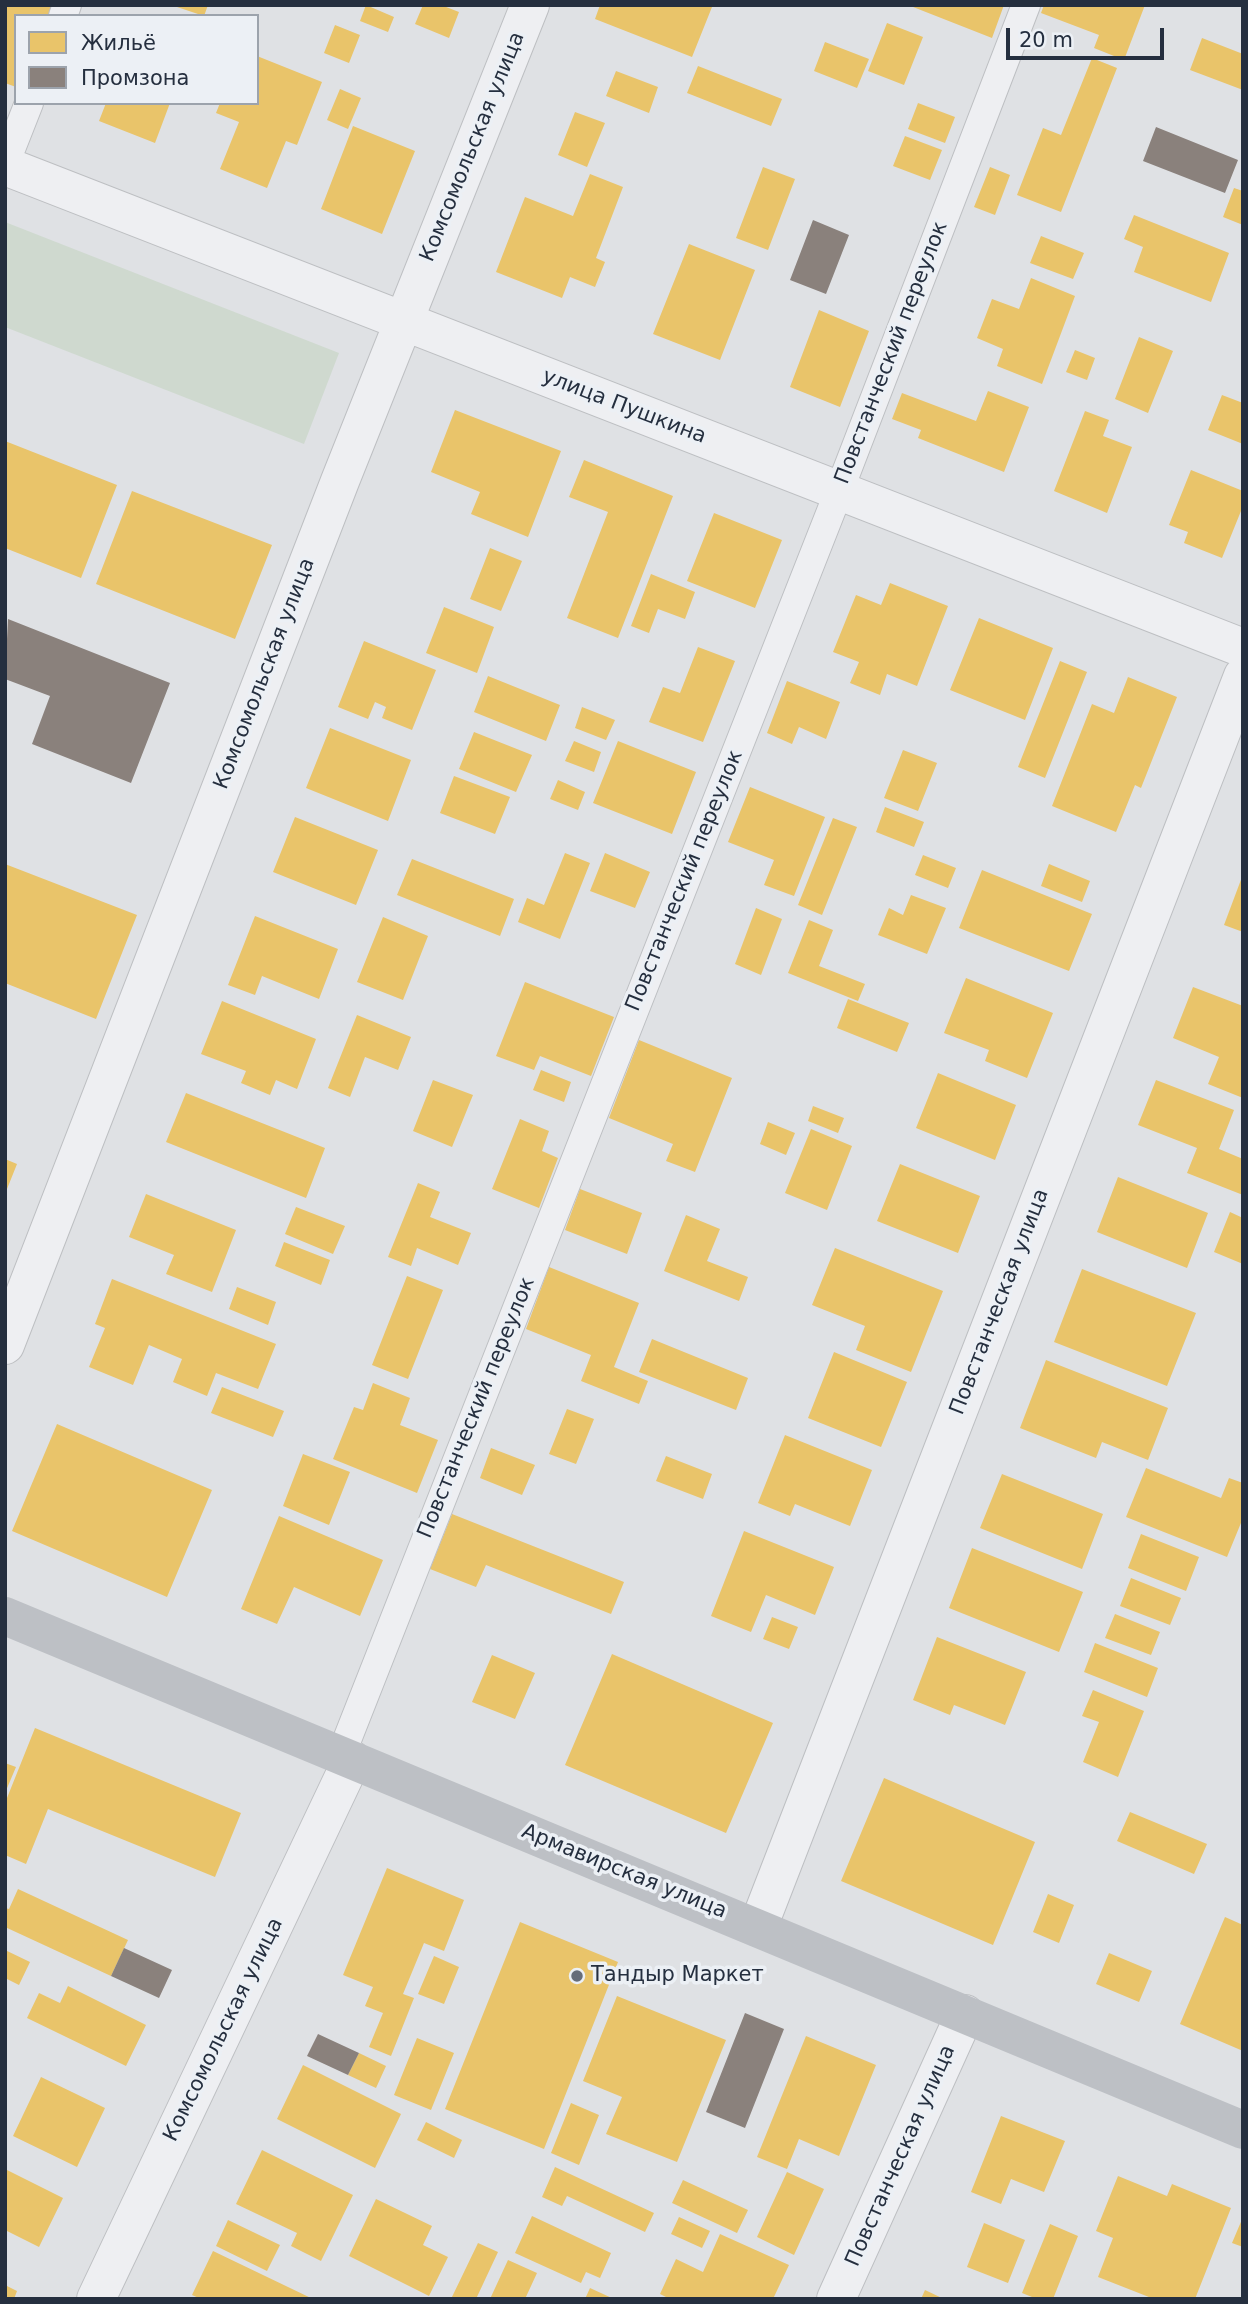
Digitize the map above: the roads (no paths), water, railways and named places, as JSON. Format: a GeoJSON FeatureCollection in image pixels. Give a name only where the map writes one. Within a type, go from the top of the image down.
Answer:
{"type":"FeatureCollection","features":[{"type":"Feature","properties":{"kind":"street","name":"Комсомольская улица"},"geometry":{"type":"LineString","coordinates":[[5,1345],[403,321],[530,5]]}},
{"type":"Feature","properties":{"kind":"street","name":"улица Пушкина"},"geometry":{"type":"LineString","coordinates":[[5,165],[1243,648]]}},
{"type":"Feature","properties":{"kind":"street","name":"Повстанческая улица"},"geometry":{"type":"LineString","coordinates":[[758,1927],[1243,676]]}},
{"type":"Feature","properties":{"kind":"street","name":"Армавирская улица"},"geometry":{"type":"LineString","coordinates":[[5,1616],[1243,2130]]}},
{"type":"Feature","properties":{"kind":"street","name":"Комсомольская улица"},"geometry":{"type":"LineString","coordinates":[[96,2299],[346,1757]]}},
{"type":"Feature","properties":{"kind":"street","name":"Повстанческая улица"},"geometry":{"type":"LineString","coordinates":[[836,2299],[965,2014]]}},
{"type":"Feature","properties":{"kind":"lane","name":"Повстанческий переулок"},"geometry":{"type":"LineString","coordinates":[[346,1757],[1026,5]]}},
{"type":"Feature","properties":{"kind":"lane"},"geometry":{"type":"LineString","coordinates":[[5,165],[28,105]]}},
{"type":"Feature","properties":{"kind":"place","name":"Тандыр Маркет"},"geometry":{"type":"Point","coordinates":[577,1976]}}]}
